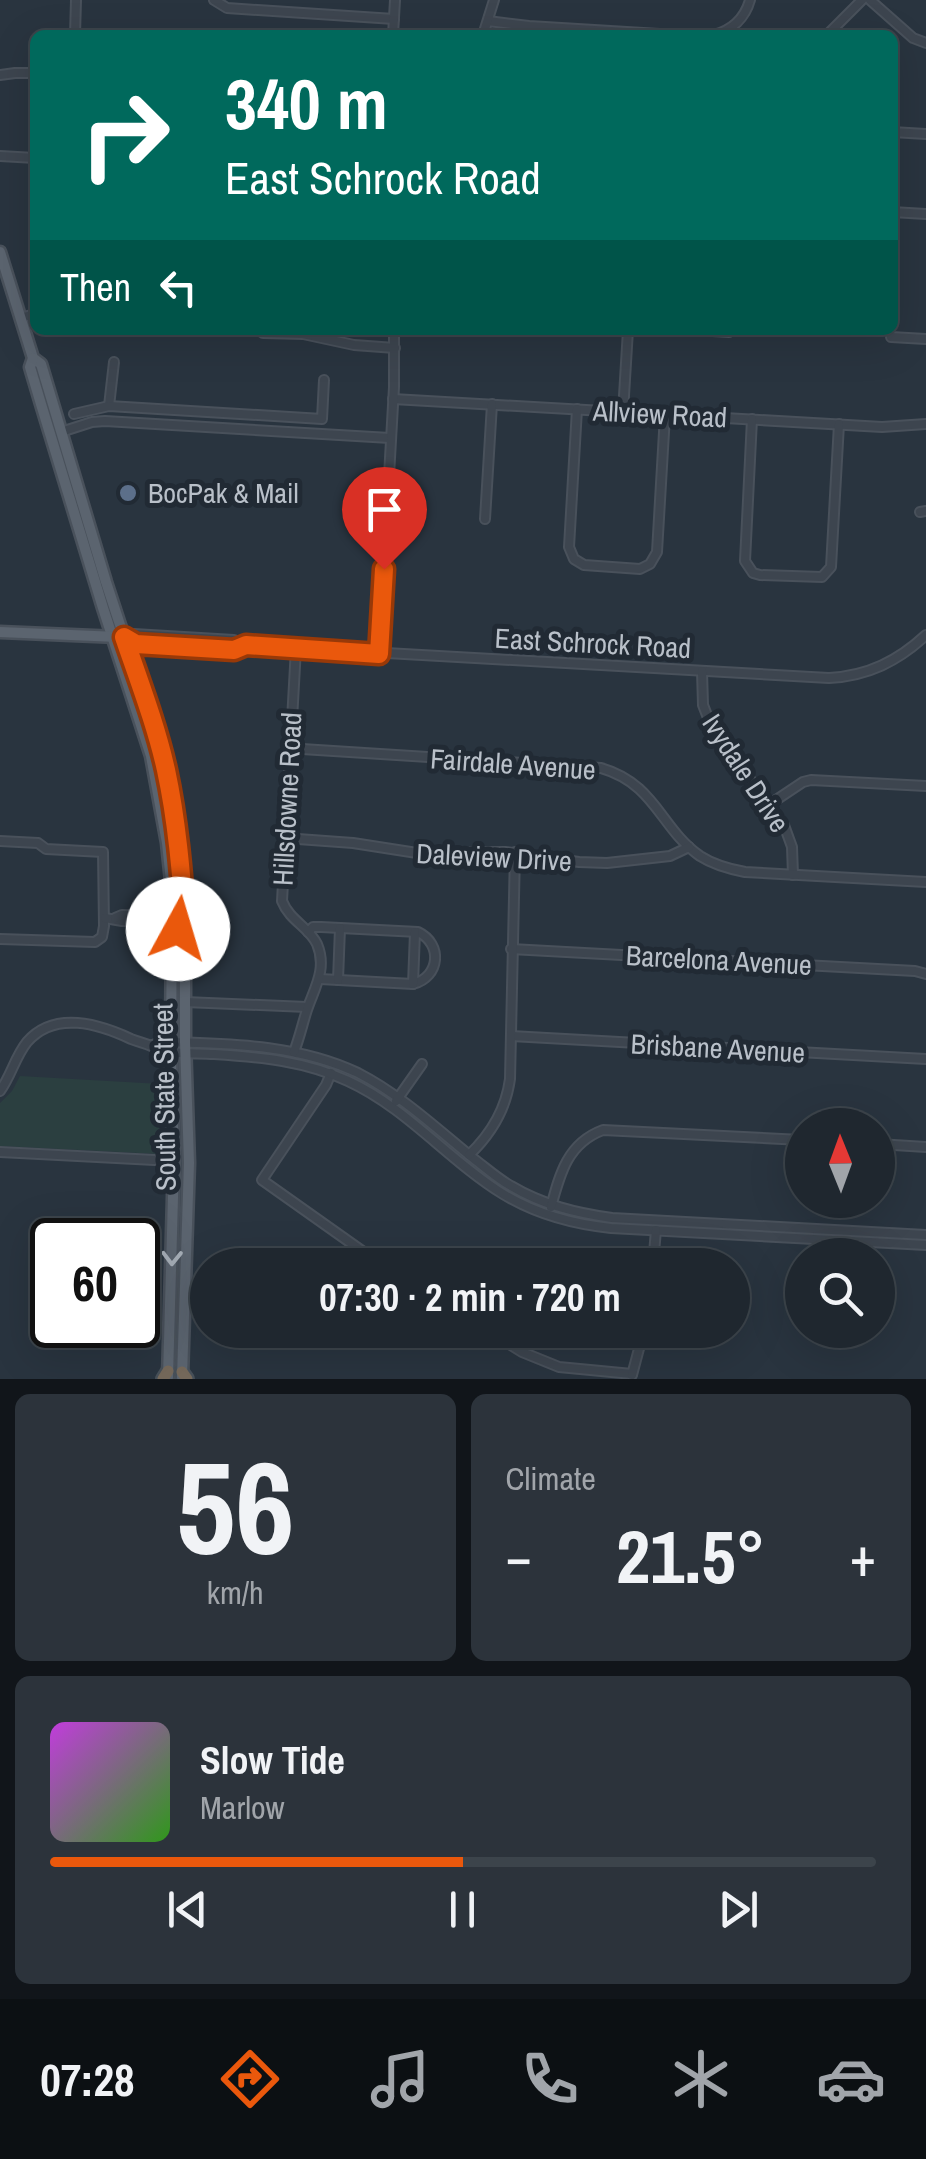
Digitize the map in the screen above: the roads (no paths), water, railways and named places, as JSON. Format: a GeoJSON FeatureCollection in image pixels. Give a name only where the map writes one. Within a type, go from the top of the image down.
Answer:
{"type":"FeatureCollection","features":[{"type":"Feature","properties":{"kind":"main road","name":"South State Street"},"geometry":{"type":"LineString","coordinates":[[0,252],[36,384],[46,396],[82,502],[138,715],[148,731],[161,775],[181,870],[183,891],[172,1048],[175,1376]]}},
{"type":"Feature","properties":{"kind":"main road","name":"South State Street"},"geometry":{"type":"LineString","coordinates":[[32,363],[40,364],[49,393],[87,554],[158,742],[185,968],[189,1163],[175,1376]]}},
{"type":"Feature","properties":{"kind":"main road"},"geometry":{"type":"LineString","coordinates":[[0,632],[118,637]]}},
{"type":"Feature","properties":{"kind":"main road"},"geometry":{"type":"LineString","coordinates":[[169,858],[176,886],[183,891]]}},
{"type":"Feature","properties":{"kind":"street"},"geometry":{"type":"LineString","coordinates":[[75,30],[76,0]]}},
{"type":"Feature","properties":{"kind":"street"},"geometry":{"type":"LineString","coordinates":[[214,0],[226,8],[394,19]]}},
{"type":"Feature","properties":{"kind":"street"},"geometry":{"type":"LineString","coordinates":[[393,30],[395,0]]}},
{"type":"Feature","properties":{"kind":"street"},"geometry":{"type":"LineString","coordinates":[[485,30],[494,0]]}},
{"type":"Feature","properties":{"kind":"street"},"geometry":{"type":"LineString","coordinates":[[728,30],[739,21],[750,0]]}},
{"type":"Feature","properties":{"kind":"street"},"geometry":{"type":"LineString","coordinates":[[832,30],[862,0]]}},
{"type":"Feature","properties":{"kind":"street"},"geometry":{"type":"LineString","coordinates":[[870,0],[913,38],[926,44]]}},
{"type":"Feature","properties":{"kind":"street"},"geometry":{"type":"LineString","coordinates":[[488,20],[595,30]]}},
{"type":"Feature","properties":{"kind":"street"},"geometry":{"type":"LineString","coordinates":[[0,75],[30,73]]}},
{"type":"Feature","properties":{"kind":"street"},"geometry":{"type":"LineString","coordinates":[[898,132],[926,134]]}},
{"type":"Feature","properties":{"kind":"street"},"geometry":{"type":"LineString","coordinates":[[0,156],[30,158]]}},
{"type":"Feature","properties":{"kind":"street"},"geometry":{"type":"LineString","coordinates":[[898,212],[926,214]]}},
{"type":"Feature","properties":{"kind":"street"},"geometry":{"type":"LineString","coordinates":[[20,318],[30,315]]}},
{"type":"Feature","properties":{"kind":"street"},"geometry":{"type":"LineString","coordinates":[[307,335],[354,346],[395,348]]}},
{"type":"Feature","properties":{"kind":"street"},"geometry":{"type":"LineString","coordinates":[[379,654],[394,335]]}},
{"type":"Feature","properties":{"kind":"street"},"geometry":{"type":"LineString","coordinates":[[623,412],[628,335]]}},
{"type":"Feature","properties":{"kind":"street"},"geometry":{"type":"LineString","coordinates":[[891,337],[926,339]]}},
{"type":"Feature","properties":{"kind":"street"},"geometry":{"type":"LineString","coordinates":[[109,406],[114,362]]}},
{"type":"Feature","properties":{"kind":"street"},"geometry":{"type":"LineString","coordinates":[[74,414],[109,406],[322,419],[324,380]]}},
{"type":"Feature","properties":{"kind":"street","name":"Allview Road"},"geometry":{"type":"LineString","coordinates":[[393,399],[752,420],[904,427],[926,424]]}},
{"type":"Feature","properties":{"kind":"street"},"geometry":{"type":"LineString","coordinates":[[486,519],[492,404]]}},
{"type":"Feature","properties":{"kind":"street"},"geometry":{"type":"LineString","coordinates":[[576,409],[569,548],[574,559],[584,565],[640,569],[650,564],[656,552],[665,415]]}},
{"type":"Feature","properties":{"kind":"street"},"geometry":{"type":"LineString","coordinates":[[752,420],[745,562],[753,572],[788,577],[822,577],[831,567],[840,424]]}},
{"type":"Feature","properties":{"kind":"street"},"geometry":{"type":"LineString","coordinates":[[56,433],[105,421],[390,438]]}},
{"type":"Feature","properties":{"kind":"street","name":"East Schrock Road"},"geometry":{"type":"LineString","coordinates":[[118,637],[138,645],[234,650],[246,645],[818,678],[855,676],[894,661],[926,635]]}},
{"type":"Feature","properties":{"kind":"street","name":"Hillsdowne Road"},"geometry":{"type":"LineString","coordinates":[[296,648],[282,896],[288,914],[308,932],[318,949],[320,979]]}},
{"type":"Feature","properties":{"kind":"street","name":"Ivydale Drive"},"geometry":{"type":"LineString","coordinates":[[702,672],[703,705],[712,728],[784,825],[792,847],[793,874]]}},
{"type":"Feature","properties":{"kind":"street","name":"Fairdale Avenue"},"geometry":{"type":"LineString","coordinates":[[302,749],[601,768],[642,790],[689,847],[702,858],[730,870],[926,882]]}},
{"type":"Feature","properties":{"kind":"street"},"geometry":{"type":"LineString","coordinates":[[770,804],[812,780],[926,786]]}},
{"type":"Feature","properties":{"kind":"street","name":"Daleview Drive"},"geometry":{"type":"LineString","coordinates":[[298,839],[417,854],[514,852],[608,863],[670,856],[689,847]]}},
{"type":"Feature","properties":{"kind":"street"},"geometry":{"type":"LineString","coordinates":[[0,841],[38,843],[46,850],[103,852],[110,918],[95,942],[0,939]]}},
{"type":"Feature","properties":{"kind":"street"},"geometry":{"type":"LineString","coordinates":[[462,1163],[501,1114],[508,1097],[514,852]]}},
{"type":"Feature","properties":{"kind":"street"},"geometry":{"type":"LineString","coordinates":[[110,918],[122,915],[178,921]]}},
{"type":"Feature","properties":{"kind":"street"},"geometry":{"type":"LineString","coordinates":[[294,1052],[320,979],[413,984],[427,979],[434,959],[433,944],[427,936],[415,932],[313,928],[308,932]]}},
{"type":"Feature","properties":{"kind":"street"},"geometry":{"type":"LineString","coordinates":[[338,980],[340,928]]}},
{"type":"Feature","properties":{"kind":"street"},"geometry":{"type":"LineString","coordinates":[[413,984],[415,932]]}},
{"type":"Feature","properties":{"kind":"street","name":"Barcelona Avenue"},"geometry":{"type":"LineString","coordinates":[[511,948],[926,974]]}},
{"type":"Feature","properties":{"kind":"street"},"geometry":{"type":"LineString","coordinates":[[185,1002],[307,1008]]}},
{"type":"Feature","properties":{"kind":"street"},"geometry":{"type":"LineString","coordinates":[[0,1092],[26,1043],[35,1034],[71,1022],[98,1025],[136,1041],[172,1048],[264,1047],[348,1069],[399,1098],[512,1187],[552,1206],[656,1226],[926,1246]]}},
{"type":"Feature","properties":{"kind":"street","name":"Brisbane Avenue"},"geometry":{"type":"LineString","coordinates":[[511,1036],[926,1059]]}},
{"type":"Feature","properties":{"kind":"street"},"geometry":{"type":"LineString","coordinates":[[185,1048],[304,1064],[331,1073],[392,1106],[507,1196],[548,1216],[588,1226],[926,1235]]}},
{"type":"Feature","properties":{"kind":"street"},"geometry":{"type":"LineString","coordinates":[[392,1106],[422,1064]]}},
{"type":"Feature","properties":{"kind":"street"},"geometry":{"type":"LineString","coordinates":[[331,1073],[262,1180],[358,1248]]}},
{"type":"Feature","properties":{"kind":"street"},"geometry":{"type":"LineString","coordinates":[[548,1216],[572,1150],[603,1130],[785,1139]]}},
{"type":"Feature","properties":{"kind":"street"},"geometry":{"type":"LineString","coordinates":[[895,1145],[926,1146]]}},
{"type":"Feature","properties":{"kind":"street"},"geometry":{"type":"LineString","coordinates":[[0,1152],[174,1160]]}},
{"type":"Feature","properties":{"kind":"street"},"geometry":{"type":"LineString","coordinates":[[654,1248],[656,1226]]}},
{"type":"Feature","properties":{"kind":"street"},"geometry":{"type":"LineString","coordinates":[[516,1348],[559,1367],[632,1376],[639,1348]]}},
{"type":"Feature","properties":{"kind":"place","name":"BocPak & Mail"},"geometry":{"type":"Point","coordinates":[128,493]}}]}
